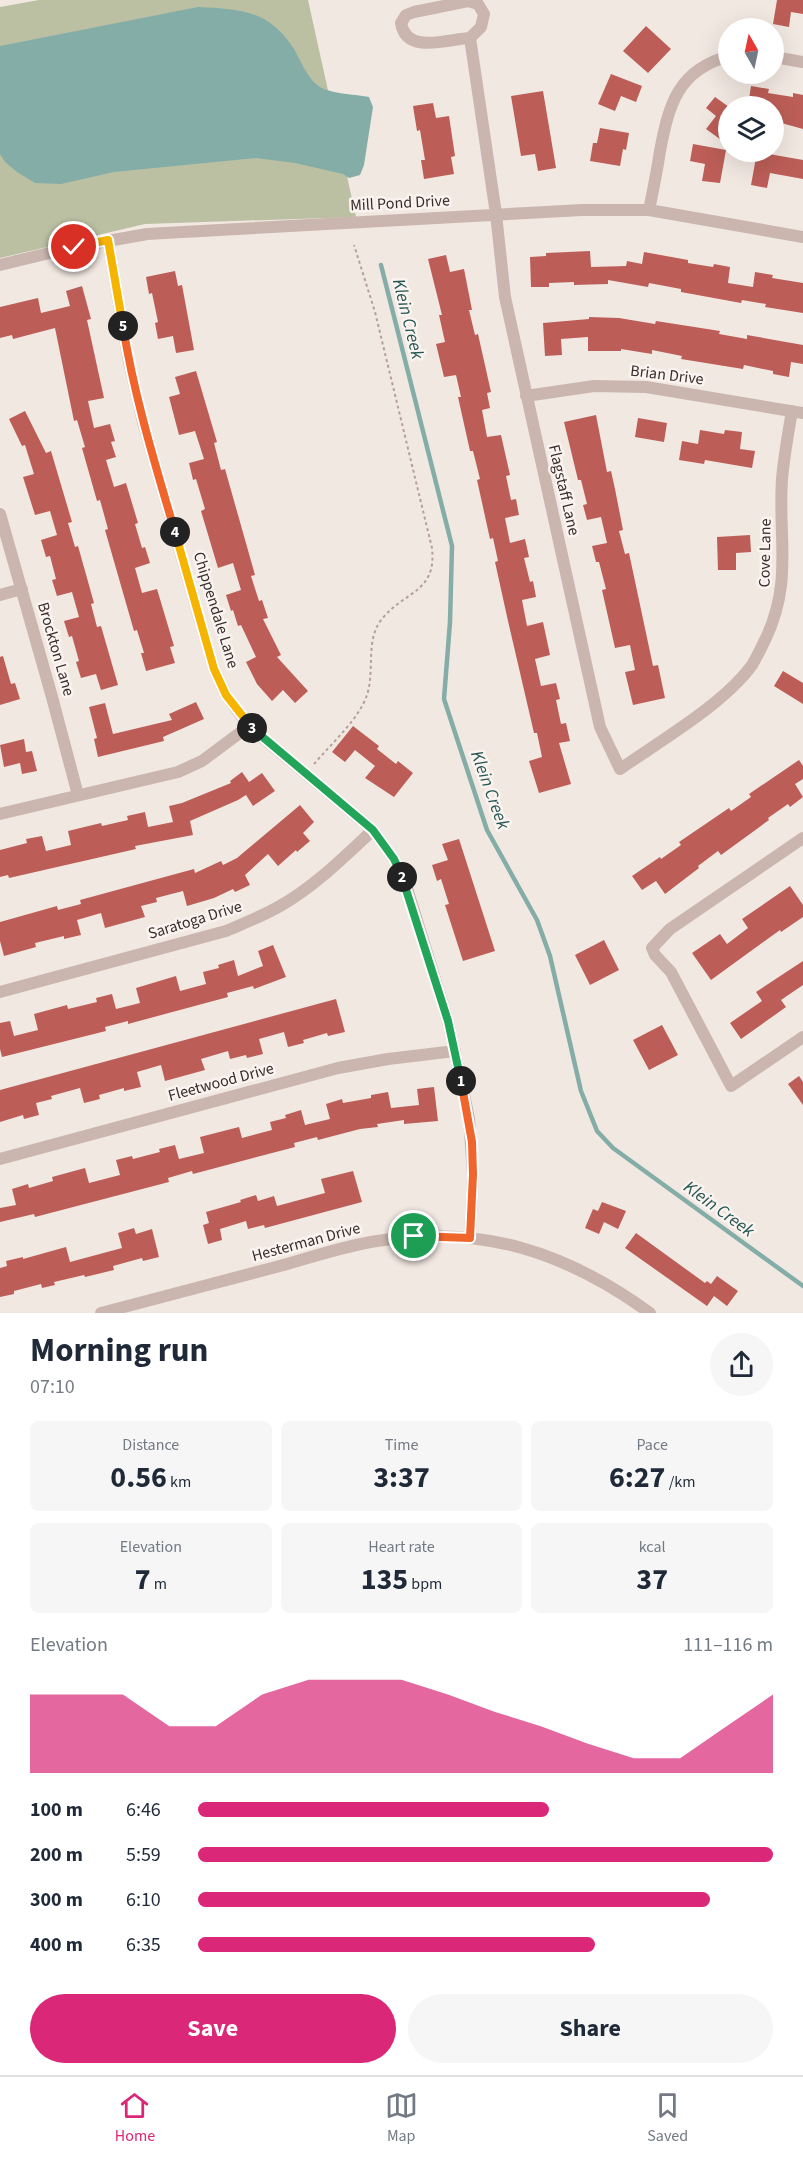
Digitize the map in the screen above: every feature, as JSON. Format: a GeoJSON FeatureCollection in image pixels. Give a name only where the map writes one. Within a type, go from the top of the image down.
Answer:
{"type":"FeatureCollection","features":[{"type":"Feature","properties":{"kind":"street"},"geometry":{"type":"LineString","coordinates":[[468,1],[478,4],[484,14],[481,27],[470,38],[418,43],[410,39],[402,30],[400,23],[406,15],[414,12],[468,1]]}},
{"type":"Feature","properties":{"kind":"street","name":"Flagstaff Lane"},"geometry":{"type":"LineString","coordinates":[[470,38],[496,214],[505,297],[600,727],[620,769]]}},
{"type":"Feature","properties":{"kind":"street"},"geometry":{"type":"LineString","coordinates":[[784,59],[803,62]]}},
{"type":"Feature","properties":{"kind":"street"},"geometry":{"type":"LineString","coordinates":[[649,210],[664,129],[672,100],[695,72],[718,60]]}},
{"type":"Feature","properties":{"kind":"street","name":"Mill Pond Drive"},"geometry":{"type":"LineString","coordinates":[[0,265],[108,240],[147,234],[591,209],[649,210],[803,237]]}},
{"type":"Feature","properties":{"kind":"street","name":"Chippendale Lane"},"geometry":{"type":"LineString","coordinates":[[108,240],[129,362],[143,423],[214,669],[226,695],[249,726],[373,830],[394,859],[406,885],[448,1021],[472,1142],[470,1238]]}},
{"type":"Feature","properties":{"kind":"street","name":"Brian Drive"},"geometry":{"type":"LineString","coordinates":[[526,396],[594,386],[646,387],[797,412]]}},
{"type":"Feature","properties":{"kind":"street","name":"Cove Lane"},"geometry":{"type":"LineString","coordinates":[[620,769],[717,700],[736,682],[753,664],[773,624],[784,573],[782,480],[797,412]]}},
{"type":"Feature","properties":{"kind":"street","name":"Brockton Lane"},"geometry":{"type":"LineString","coordinates":[[0,514],[78,795]]}},
{"type":"Feature","properties":{"kind":"street"},"geometry":{"type":"LineString","coordinates":[[0,595],[22,589]]}},
{"type":"Feature","properties":{"kind":"street"},"geometry":{"type":"LineString","coordinates":[[0,814],[178,772],[202,761],[249,726]]}},
{"type":"Feature","properties":{"kind":"street","name":"Saratoga Drive"},"geometry":{"type":"LineString","coordinates":[[0,992],[225,931],[258,918],[313,884],[373,830]]}},
{"type":"Feature","properties":{"kind":"street"},"geometry":{"type":"LineString","coordinates":[[803,838],[670,929],[652,948],[655,955],[671,972],[731,1086],[803,1037]]}},
{"type":"Feature","properties":{"kind":"street","name":"Fleetwood Drive"},"geometry":{"type":"LineString","coordinates":[[0,1159],[338,1068],[379,1060],[455,1052]]}},
{"type":"Feature","properties":{"kind":"street","name":"Hesterman Drive"},"geometry":{"type":"LineString","coordinates":[[101,1313],[367,1243],[414,1236],[470,1238],[525,1248],[555,1258],[607,1284],[650,1313]]}},
{"type":"Feature","properties":{"kind":"path"},"geometry":{"type":"LineString","coordinates":[[306,773],[363,706],[372,676],[374,635],[381,620],[417,591],[429,577],[434,564],[375,312],[354,244]]}},
{"type":"Feature","properties":{"kind":"green space"},"geometry":{"type":"Polygon","coordinates":[[[39,0],[308,0],[356,217],[145,224],[0,258],[0,7],[39,0]]]}},
{"type":"Feature","properties":{"kind":"water"},"geometry":{"type":"Polygon","coordinates":[[[198,7],[241,11],[264,19],[284,36],[316,84],[333,92],[369,97],[373,107],[364,165],[360,175],[349,178],[343,174],[295,163],[256,158],[114,172],[61,184],[35,183],[5,162],[0,154],[0,46],[198,7]]]}},
{"type":"Feature","properties":{"kind":"building"},"geometry":{"type":"Polygon","coordinates":[[[777,0],[803,0],[803,14],[791,12],[789,27],[784,26],[784,18],[774,18],[777,0]]]}},
{"type":"Feature","properties":{"kind":"building"},"geometry":{"type":"Polygon","coordinates":[[[646,26],[671,49],[648,73],[623,51],[646,26]]]}},
{"type":"Feature","properties":{"kind":"building"},"geometry":{"type":"Polygon","coordinates":[[[611,74],[642,86],[636,102],[621,96],[615,111],[598,104],[611,74]]]}},
{"type":"Feature","properties":{"kind":"building"},"geometry":{"type":"Polygon","coordinates":[[[751,86],[769,89],[768,93],[793,97],[793,93],[803,95],[803,129],[784,124],[784,96],[750,96],[751,86]]]}},
{"type":"Feature","properties":{"kind":"building"},"geometry":{"type":"Polygon","coordinates":[[[543,91],[556,168],[538,171],[535,154],[521,156],[511,96],[543,91]]]}},
{"type":"Feature","properties":{"kind":"building"},"geometry":{"type":"Polygon","coordinates":[[[715,97],[718,99],[718,138],[706,129],[716,116],[706,108],[715,97]]]}},
{"type":"Feature","properties":{"kind":"building"},"geometry":{"type":"Polygon","coordinates":[[[433,103],[436,118],[449,116],[455,156],[451,157],[454,174],[424,179],[421,160],[425,160],[413,106],[433,103]]]}},
{"type":"Feature","properties":{"kind":"building"},"geometry":{"type":"Polygon","coordinates":[[[600,128],[629,133],[620,166],[590,161],[593,143],[597,143],[600,128]]]}},
{"type":"Feature","properties":{"kind":"building"},"geometry":{"type":"Polygon","coordinates":[[[693,144],[718,149],[718,162],[724,162],[720,183],[702,181],[705,164],[690,161],[693,144]]]}},
{"type":"Feature","properties":{"kind":"building"},"geometry":{"type":"Polygon","coordinates":[[[784,157],[803,160],[803,179],[770,173],[767,188],[751,185],[755,162],[784,162],[784,157]]]}},
{"type":"Feature","properties":{"kind":"building"},"geometry":{"type":"Polygon","coordinates":[[[590,251],[591,267],[626,266],[627,261],[642,264],[644,252],[688,260],[688,263],[730,267],[728,283],[753,287],[755,272],[773,275],[772,278],[803,283],[803,313],[765,307],[766,304],[742,300],[741,303],[681,292],[681,289],[649,283],[648,287],[608,280],[608,284],[574,285],[574,282],[549,283],[549,287],[531,287],[530,257],[546,256],[546,253],[590,251]]]}},
{"type":"Feature","properties":{"kind":"building"},"geometry":{"type":"Polygon","coordinates":[[[446,255],[450,272],[464,269],[472,310],[469,310],[475,335],[478,334],[491,392],[487,393],[490,408],[482,410],[487,437],[501,435],[510,475],[506,476],[511,500],[516,499],[519,515],[505,518],[510,543],[525,539],[529,557],[524,558],[530,582],[533,581],[536,597],[522,600],[527,626],[543,622],[550,655],[535,659],[541,686],[556,683],[560,699],[556,700],[561,724],[566,723],[570,741],[559,743],[571,784],[539,793],[529,761],[542,757],[537,733],[534,733],[508,621],[495,562],[498,561],[493,538],[490,539],[477,480],[480,479],[473,451],[470,451],[458,397],[461,397],[456,375],[444,377],[436,344],[445,342],[439,315],[442,315],[428,259],[446,255]]]}},
{"type":"Feature","properties":{"kind":"building"},"geometry":{"type":"Polygon","coordinates":[[[175,271],[178,286],[182,285],[194,350],[176,353],[173,336],[158,339],[155,323],[158,322],[146,277],[175,271]]]}},
{"type":"Feature","properties":{"kind":"building"},"geometry":{"type":"Polygon","coordinates":[[[82,286],[91,319],[87,320],[104,398],[88,401],[94,428],[110,424],[115,441],[111,442],[116,457],[106,460],[114,487],[126,483],[138,523],[135,524],[142,548],[145,547],[150,563],[135,568],[142,593],[157,589],[174,646],[170,647],[175,663],[146,671],[141,653],[144,653],[137,630],[134,631],[105,530],[108,529],[100,500],[97,501],[82,448],[85,447],[77,420],[74,421],[55,328],[13,339],[12,335],[0,338],[0,307],[38,298],[41,313],[70,306],[66,291],[82,286]]]}},
{"type":"Feature","properties":{"kind":"building"},"geometry":{"type":"Polygon","coordinates":[[[589,317],[619,318],[655,324],[656,321],[720,331],[719,334],[747,339],[747,335],[803,345],[803,364],[791,362],[789,377],[744,365],[743,369],[681,359],[682,356],[652,350],[652,354],[621,349],[621,351],[588,351],[588,337],[561,339],[562,355],[545,356],[543,323],[589,319],[589,317]]]}},
{"type":"Feature","properties":{"kind":"building"},"geometry":{"type":"Polygon","coordinates":[[[196,371],[217,442],[214,443],[221,470],[225,469],[255,575],[251,576],[259,601],[262,600],[268,618],[263,619],[281,655],[277,657],[308,691],[295,703],[283,690],[272,701],[257,684],[246,662],[256,657],[241,625],[238,626],[226,595],[241,590],[233,563],[218,568],[201,511],[205,509],[196,479],[193,480],[189,463],[204,459],[195,431],[179,435],[169,397],[180,394],[175,377],[196,371]]]}},
{"type":"Feature","properties":{"kind":"building"},"geometry":{"type":"Polygon","coordinates":[[[25,411],[46,453],[51,451],[72,522],[68,523],[75,547],[78,546],[94,603],[91,604],[97,627],[101,626],[118,685],[101,690],[96,674],[81,678],[72,636],[69,637],[64,621],[79,617],[72,592],[57,596],[52,580],[56,579],[50,556],[46,557],[41,540],[57,535],[50,511],[35,515],[23,477],[34,474],[25,445],[22,446],[9,419],[25,411]]]}},
{"type":"Feature","properties":{"kind":"building"},"geometry":{"type":"Polygon","coordinates":[[[596,415],[607,472],[611,471],[615,489],[623,530],[619,531],[625,554],[629,553],[653,666],[658,665],[665,698],[633,705],[625,672],[635,670],[630,645],[615,648],[602,590],[606,589],[592,546],[607,543],[601,517],[587,520],[583,505],[587,504],[581,480],[578,480],[564,422],[596,415]]]}},
{"type":"Feature","properties":{"kind":"building"},"geometry":{"type":"Polygon","coordinates":[[[638,418],[667,423],[664,442],[635,437],[638,418]]]}},
{"type":"Feature","properties":{"kind":"building"},"geometry":{"type":"Polygon","coordinates":[[[700,430],[724,434],[725,430],[742,432],[740,449],[755,451],[752,468],[705,460],[704,464],[679,460],[682,441],[698,444],[700,430]]]}},
{"type":"Feature","properties":{"kind":"building"},"geometry":{"type":"Polygon","coordinates":[[[750,535],[751,552],[736,553],[736,570],[718,570],[717,537],[750,535]]]}},
{"type":"Feature","properties":{"kind":"building"},"geometry":{"type":"Polygon","coordinates":[[[3,656],[11,684],[15,683],[20,699],[0,705],[0,657],[3,656]]]}},
{"type":"Feature","properties":{"kind":"building"},"geometry":{"type":"Polygon","coordinates":[[[783,671],[803,683],[803,704],[774,686],[783,671]]]}},
{"type":"Feature","properties":{"kind":"building"},"geometry":{"type":"Polygon","coordinates":[[[196,702],[204,719],[163,737],[164,741],[98,757],[94,739],[97,738],[89,707],[105,703],[113,734],[172,720],[169,714],[196,702]]]}},
{"type":"Feature","properties":{"kind":"building"},"geometry":{"type":"Polygon","coordinates":[[[353,726],[379,746],[377,749],[396,764],[398,761],[413,773],[394,797],[365,778],[375,766],[355,750],[345,762],[332,752],[353,726]]]}},
{"type":"Feature","properties":{"kind":"building"},"geometry":{"type":"Polygon","coordinates":[[[24,739],[26,752],[32,751],[37,771],[22,774],[20,763],[4,767],[0,745],[24,739]]]}},
{"type":"Feature","properties":{"kind":"building"},"geometry":{"type":"Polygon","coordinates":[[[799,760],[803,766],[803,779],[795,784],[803,797],[790,807],[788,804],[768,818],[769,820],[721,855],[718,851],[665,894],[656,881],[642,890],[632,876],[681,845],[679,842],[729,808],[731,811],[751,797],[749,794],[799,760]]]}},
{"type":"Feature","properties":{"kind":"building"},"geometry":{"type":"Polygon","coordinates":[[[242,772],[249,782],[262,773],[275,791],[253,806],[246,795],[190,821],[193,835],[135,846],[136,849],[9,878],[8,875],[0,877],[0,850],[27,843],[26,839],[42,836],[46,851],[71,845],[68,831],[101,823],[102,826],[128,820],[127,816],[145,812],[148,827],[173,822],[169,806],[231,783],[230,781],[242,772]]]}},
{"type":"Feature","properties":{"kind":"building"},"geometry":{"type":"Polygon","coordinates":[[[300,805],[314,822],[303,833],[310,841],[278,866],[268,854],[245,875],[250,885],[235,892],[233,889],[214,898],[187,906],[183,891],[156,898],[157,902],[141,906],[145,917],[105,928],[101,913],[77,920],[81,935],[64,939],[64,936],[35,943],[36,947],[4,956],[0,941],[0,922],[57,906],[58,910],[81,904],[80,900],[194,869],[195,873],[221,861],[223,865],[237,858],[300,805]]]}},
{"type":"Feature","properties":{"kind":"building"},"geometry":{"type":"Polygon","coordinates":[[[459,839],[495,951],[463,961],[445,905],[449,904],[441,879],[437,881],[432,865],[448,860],[442,844],[459,839]]]}},
{"type":"Feature","properties":{"kind":"building"},"geometry":{"type":"Polygon","coordinates":[[[790,886],[803,905],[803,917],[781,932],[780,930],[711,980],[692,953],[720,934],[727,944],[748,928],[742,919],[790,886]]]}},
{"type":"Feature","properties":{"kind":"building"},"geometry":{"type":"Polygon","coordinates":[[[604,940],[619,970],[590,985],[575,955],[604,940]]]}},
{"type":"Feature","properties":{"kind":"building"},"geometry":{"type":"Polygon","coordinates":[[[273,945],[286,977],[254,989],[253,986],[227,993],[228,997],[128,1024],[128,1021],[105,1027],[106,1031],[2,1057],[0,1023],[10,1021],[14,1036],[38,1030],[34,1014],[67,1005],[68,1009],[97,1002],[96,998],[112,994],[116,1009],[140,1003],[136,988],[176,976],[180,991],[206,984],[203,972],[219,968],[218,965],[234,960],[238,976],[263,966],[258,951],[273,945]]]}},
{"type":"Feature","properties":{"kind":"building"},"geometry":{"type":"Polygon","coordinates":[[[803,961],[803,985],[781,1000],[786,1007],[741,1039],[730,1023],[762,1001],[756,992],[803,961]]]}},
{"type":"Feature","properties":{"kind":"building"},"geometry":{"type":"Polygon","coordinates":[[[336,999],[345,1032],[328,1036],[327,1033],[288,1047],[284,1032],[259,1039],[263,1054],[230,1059],[228,1051],[201,1059],[205,1070],[165,1081],[161,1065],[137,1072],[141,1087],[124,1091],[124,1088],[99,1095],[100,1099],[84,1103],[80,1088],[36,1103],[39,1115],[24,1119],[23,1115],[0,1122],[0,1090],[336,999]]]}},
{"type":"Feature","properties":{"kind":"building"},"geometry":{"type":"Polygon","coordinates":[[[662,1025],[678,1055],[649,1070],[633,1040],[662,1025]]]}},
{"type":"Feature","properties":{"kind":"building"},"geometry":{"type":"Polygon","coordinates":[[[799,1076],[803,1082],[803,1105],[788,1084],[799,1076]]]}},
{"type":"Feature","properties":{"kind":"building"},"geometry":{"type":"Polygon","coordinates":[[[434,1087],[438,1121],[404,1124],[404,1120],[377,1124],[378,1127],[360,1129],[318,1140],[317,1137],[294,1143],[295,1147],[193,1174],[192,1171],[168,1178],[169,1182],[35,1217],[34,1214],[0,1222],[0,1208],[16,1205],[12,1189],[28,1184],[29,1188],[53,1181],[52,1177],[85,1168],[89,1183],[120,1175],[116,1160],[132,1156],[133,1159],[160,1152],[159,1149],[175,1145],[179,1159],[204,1153],[200,1137],[239,1127],[242,1138],[272,1130],[270,1122],[286,1118],[285,1115],[301,1110],[305,1125],[330,1119],[326,1104],[342,1099],[343,1103],[388,1092],[391,1108],[419,1105],[417,1089],[434,1087]]]}},
{"type":"Feature","properties":{"kind":"building"},"geometry":{"type":"Polygon","coordinates":[[[353,1171],[362,1202],[265,1228],[264,1225],[248,1229],[246,1221],[220,1229],[222,1240],[208,1244],[203,1225],[209,1223],[206,1212],[256,1195],[258,1201],[274,1196],[277,1206],[325,1193],[321,1179],[353,1171]]]}},
{"type":"Feature","properties":{"kind":"building"},"geometry":{"type":"Polygon","coordinates":[[[602,1202],[626,1211],[618,1229],[604,1222],[599,1234],[585,1228],[593,1209],[598,1211],[602,1202]]]}},
{"type":"Feature","properties":{"kind":"building"},"geometry":{"type":"Polygon","coordinates":[[[134,1228],[136,1234],[152,1229],[159,1257],[143,1261],[142,1258],[113,1266],[114,1270],[54,1282],[55,1285],[42,1288],[41,1284],[0,1297],[0,1268],[7,1266],[6,1261],[23,1257],[23,1259],[66,1247],[70,1262],[122,1248],[118,1233],[134,1228]]]}},
{"type":"Feature","properties":{"kind":"building"},"geometry":{"type":"Polygon","coordinates":[[[636,1233],[705,1283],[707,1281],[711,1284],[717,1276],[738,1291],[727,1306],[714,1296],[707,1306],[625,1248],[636,1233]]]}},
{"type":"Feature","properties":{"kind":"waterway","name":"Klein Creek"},"geometry":{"type":"LineString","coordinates":[[381,265],[452,546],[450,622],[444,699],[487,830],[537,920],[550,956],[581,1091],[597,1131],[613,1148],[803,1286]]}},
{"type":"Feature","properties":{"kind":"route"},"geometry":{"type":"LineString","coordinates":[[74,247],[108,240],[129,362],[143,423],[214,669],[226,695],[249,726],[373,830],[394,859],[406,885],[448,1021],[469,1118],[473,1174],[470,1238],[414,1236]]}}]}
